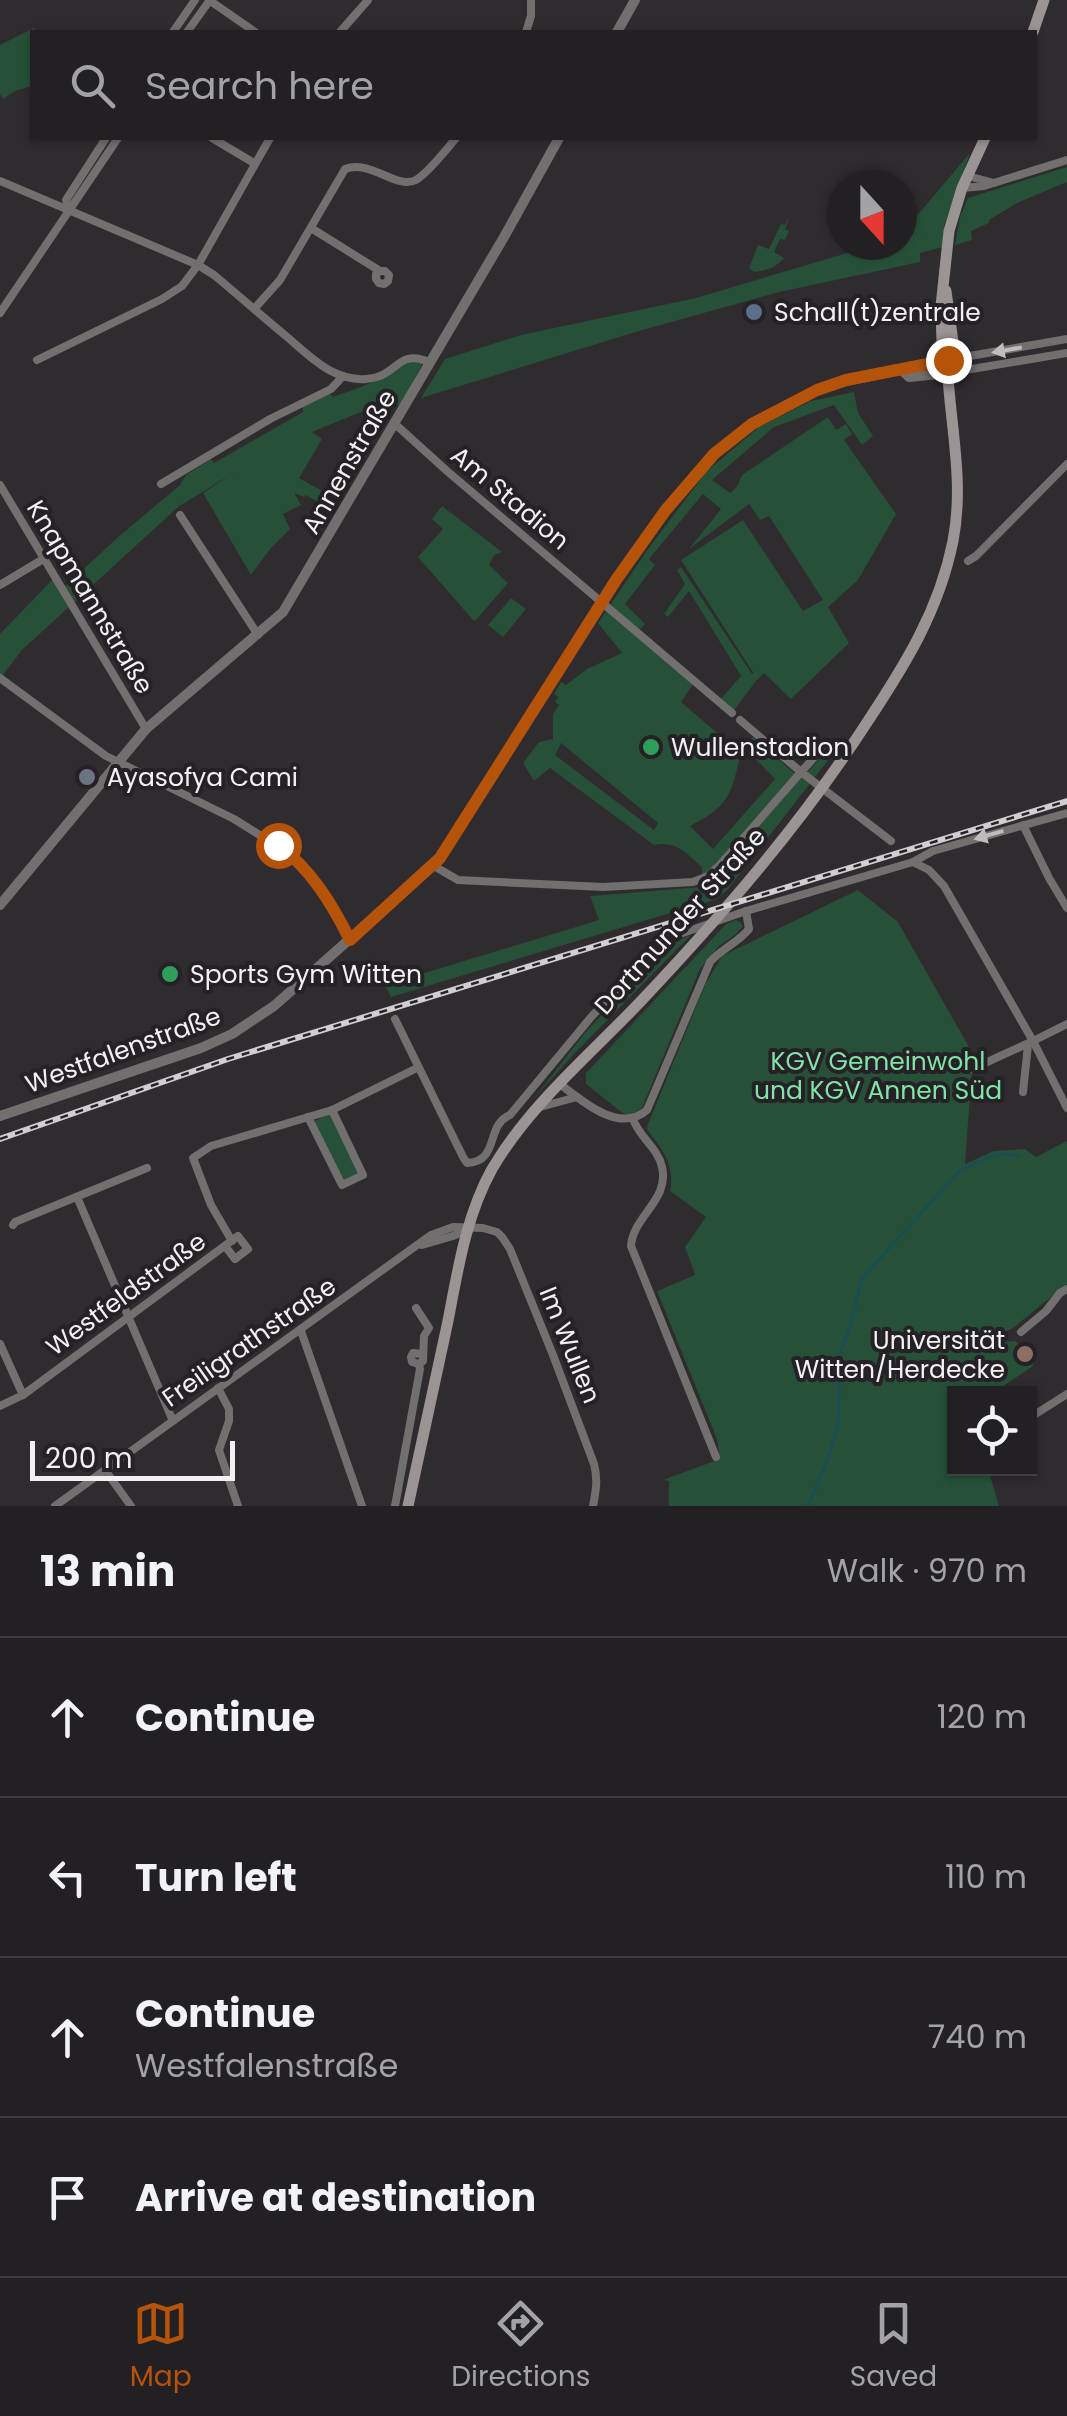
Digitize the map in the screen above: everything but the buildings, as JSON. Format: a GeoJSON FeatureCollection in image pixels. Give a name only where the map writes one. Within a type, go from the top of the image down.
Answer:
{"type":"FeatureCollection","features":[{"type":"Feature","properties":{"kind":"main road"},"geometry":{"type":"LineString","coordinates":[[1034,30],[1044,0]]}},
{"type":"Feature","properties":{"kind":"main road","name":"Dortmunder Straße"},"geometry":{"type":"LineString","coordinates":[[408,1506],[460,1259],[491,1171],[520,1129],[754,875],[838,767],[932,614],[953,542],[959,490],[948,366],[953,342],[944,286],[949,231],[984,140]]}},
{"type":"Feature","properties":{"kind":"street"},"geometry":{"type":"LineString","coordinates":[[174,30],[195,0]]}},
{"type":"Feature","properties":{"kind":"street"},"geometry":{"type":"LineString","coordinates":[[188,30],[210,0],[252,30]]}},
{"type":"Feature","properties":{"kind":"street"},"geometry":{"type":"LineString","coordinates":[[342,30],[368,0]]}},
{"type":"Feature","properties":{"kind":"street"},"geometry":{"type":"LineString","coordinates":[[527,30],[531,0]]}},
{"type":"Feature","properties":{"kind":"street"},"geometry":{"type":"LineString","coordinates":[[618,30],[635,0]]}},
{"type":"Feature","properties":{"kind":"street"},"geometry":{"type":"LineString","coordinates":[[70,211],[66,200],[105,140]]}},
{"type":"Feature","properties":{"kind":"street"},"geometry":{"type":"LineString","coordinates":[[0,314],[117,140]]}},
{"type":"Feature","properties":{"kind":"street"},"geometry":{"type":"LineString","coordinates":[[215,140],[254,163]]}},
{"type":"Feature","properties":{"kind":"street"},"geometry":{"type":"LineString","coordinates":[[37,360],[175,292],[186,282],[269,140]]}},
{"type":"Feature","properties":{"kind":"street"},"geometry":{"type":"LineString","coordinates":[[254,309],[280,280],[345,169],[356,166],[404,182],[415,180],[454,140]]}},
{"type":"Feature","properties":{"kind":"street","name":"Annenstraße"},"geometry":{"type":"LineString","coordinates":[[0,905],[146,729],[283,612],[558,140]]}},
{"type":"Feature","properties":{"kind":"street"},"geometry":{"type":"LineString","coordinates":[[965,182],[994,183],[1067,160]]}},
{"type":"Feature","properties":{"kind":"street"},"geometry":{"type":"LineString","coordinates":[[0,181],[198,264],[317,362],[343,376],[377,377],[411,357],[430,362]]}},
{"type":"Feature","properties":{"kind":"street"},"geometry":{"type":"LineString","coordinates":[[311,228],[380,271]]}},
{"type":"Feature","properties":{"kind":"street"},"geometry":{"type":"LineString","coordinates":[[948,366],[1067,339]]}},
{"type":"Feature","properties":{"kind":"street"},"geometry":{"type":"LineString","coordinates":[[821,750],[805,774],[720,865],[693,882],[603,888],[488,882],[458,880],[434,866],[649,532],[714,454],[737,435],[769,414],[846,380],[902,371],[907,366],[948,366],[1067,353]]}},
{"type":"Feature","properties":{"kind":"street"},"geometry":{"type":"LineString","coordinates":[[161,484],[270,419],[331,389],[343,376]]}},
{"type":"Feature","properties":{"kind":"street","name":"Am Stadion"},"geometry":{"type":"LineString","coordinates":[[394,424],[446,472],[603,601]]}},
{"type":"Feature","properties":{"kind":"street"},"geometry":{"type":"LineString","coordinates":[[968,561],[1067,464]]}},
{"type":"Feature","properties":{"kind":"street","name":"Knapmannstraße"},"geometry":{"type":"LineString","coordinates":[[0,485],[146,729]]}},
{"type":"Feature","properties":{"kind":"street"},"geometry":{"type":"LineString","coordinates":[[180,515],[258,635]]}},
{"type":"Feature","properties":{"kind":"street"},"geometry":{"type":"LineString","coordinates":[[0,586],[44,558]]}},
{"type":"Feature","properties":{"kind":"street"},"geometry":{"type":"LineString","coordinates":[[603,601],[732,712]]}},
{"type":"Feature","properties":{"kind":"street"},"geometry":{"type":"LineString","coordinates":[[0,678],[106,756],[278,845],[306,871],[350,940]]}},
{"type":"Feature","properties":{"kind":"street"},"geometry":{"type":"LineString","coordinates":[[740,720],[892,842]]}},
{"type":"Feature","properties":{"kind":"street"},"geometry":{"type":"LineString","coordinates":[[395,1019],[463,1157],[475,1163],[488,1152],[502,1119],[510,1115],[592,1016],[666,942],[746,911],[1067,813]]}},
{"type":"Feature","properties":{"kind":"street"},"geometry":{"type":"LineString","coordinates":[[1023,826],[1067,908]]}},
{"type":"Feature","properties":{"kind":"street"},"geometry":{"type":"LineString","coordinates":[[913,862],[930,870],[944,886],[1067,1108]]}},
{"type":"Feature","properties":{"kind":"street","name":"Westfalenstraße"},"geometry":{"type":"LineString","coordinates":[[0,1116],[218,1040],[274,1006],[434,866]]}},
{"type":"Feature","properties":{"kind":"street"},"geometry":{"type":"LineString","coordinates":[[560,1084],[618,1119],[633,1119],[647,1110],[710,962],[749,929],[746,911]]}},
{"type":"Feature","properties":{"kind":"street"},"geometry":{"type":"LineString","coordinates":[[972,1069],[1067,1024]]}},
{"type":"Feature","properties":{"kind":"street"},"geometry":{"type":"LineString","coordinates":[[1023,1092],[1031,1043]]}},
{"type":"Feature","properties":{"kind":"street"},"geometry":{"type":"LineString","coordinates":[[332,1110],[363,1175],[342,1185],[308,1117],[332,1110],[417,1068]]}},
{"type":"Feature","properties":{"kind":"street"},"geometry":{"type":"LineString","coordinates":[[540,1107],[576,1097]]}},
{"type":"Feature","properties":{"kind":"street","name":"Westfeldstraße"},"geometry":{"type":"LineString","coordinates":[[0,1406],[22,1395],[228,1244],[193,1158],[210,1146],[308,1117]]}},
{"type":"Feature","properties":{"kind":"street"},"geometry":{"type":"LineString","coordinates":[[633,1119],[660,1159],[663,1176],[660,1194],[635,1230],[631,1246],[716,1457]]}},
{"type":"Feature","properties":{"kind":"street"},"geometry":{"type":"LineString","coordinates":[[13,1225],[147,1168]]}},
{"type":"Feature","properties":{"kind":"street"},"geometry":{"type":"LineString","coordinates":[[77,1197],[173,1421]]}},
{"type":"Feature","properties":{"kind":"street","name":"Freiligrathstraße"},"geometry":{"type":"LineString","coordinates":[[418,1246],[468,1229]]}},
{"type":"Feature","properties":{"kind":"street","name":"Freiligrathstraße"},"geometry":{"type":"LineString","coordinates":[[55,1506],[440,1230],[468,1229]]}},
{"type":"Feature","properties":{"kind":"street","name":"Im Wullen"},"geometry":{"type":"LineString","coordinates":[[468,1229],[497,1232],[510,1249],[594,1464],[593,1506]]}},
{"type":"Feature","properties":{"kind":"street"},"geometry":{"type":"LineString","coordinates":[[436,1240],[451,1246],[460,1259]]}},
{"type":"Feature","properties":{"kind":"street"},"geometry":{"type":"LineString","coordinates":[[1021,1332],[1067,1288]]}},
{"type":"Feature","properties":{"kind":"street"},"geometry":{"type":"LineString","coordinates":[[395,1506],[420,1369],[411,1357],[415,1352],[422,1354],[428,1328],[416,1308]]}},
{"type":"Feature","properties":{"kind":"street"},"geometry":{"type":"LineString","coordinates":[[302,1331],[362,1506]]}},
{"type":"Feature","properties":{"kind":"street"},"geometry":{"type":"LineString","coordinates":[[0,1344],[22,1395]]}},
{"type":"Feature","properties":{"kind":"street"},"geometry":{"type":"LineString","coordinates":[[218,1388],[229,1409],[219,1450],[238,1506]]}},
{"type":"Feature","properties":{"kind":"street"},"geometry":{"type":"LineString","coordinates":[[1037,1413],[1067,1394]]}},
{"type":"Feature","properties":{"kind":"street"},"geometry":{"type":"LineString","coordinates":[[105,1470],[131,1506]]}},
{"type":"Feature","properties":{"kind":"green space"},"geometry":{"type":"Polygon","coordinates":[[[30,30],[30,87],[3,99],[0,94],[0,45],[30,30]]]}},
{"type":"Feature","properties":{"kind":"green space"},"geometry":{"type":"Polygon","coordinates":[[[970,153],[944,226],[943,247],[920,253],[920,262],[779,292],[421,398],[445,359],[521,335],[696,298],[827,259],[917,260],[917,216],[970,153]]]}},
{"type":"Feature","properties":{"kind":"green space"},"geometry":{"type":"Polygon","coordinates":[[[1067,167],[1067,182],[1017,203],[971,231],[972,240],[955,245],[968,198],[1067,167]]]}},
{"type":"Feature","properties":{"kind":"green space"},"geometry":{"type":"Polygon","coordinates":[[[788,219],[785,229],[789,231],[774,252],[784,258],[771,268],[754,272],[749,268],[758,245],[769,249],[781,224],[785,225],[788,219]]]}},
{"type":"Feature","properties":{"kind":"green space"},"geometry":{"type":"Polygon","coordinates":[[[407,362],[423,363],[400,405],[383,403],[312,432],[322,439],[299,478],[324,492],[318,502],[294,493],[301,505],[283,514],[290,529],[251,575],[203,493],[235,472],[178,507],[22,650],[0,675],[0,634],[53,579],[60,591],[180,485],[186,475],[303,412],[302,407],[372,382],[407,362]]]}},
{"type":"Feature","properties":{"kind":"green space"},"geometry":{"type":"Polygon","coordinates":[[[854,392],[858,413],[873,436],[862,445],[834,405],[774,427],[712,480],[730,493],[742,475],[828,417],[836,430],[846,424],[852,434],[844,440],[896,514],[858,580],[828,607],[849,643],[791,699],[764,673],[732,713],[719,701],[741,676],[689,591],[668,617],[664,614],[685,584],[677,570],[681,567],[754,674],[681,560],[743,520],[803,611],[823,600],[769,516],[760,520],[749,504],[689,549],[721,509],[703,494],[649,559],[655,565],[625,604],[645,624],[636,633],[693,684],[681,702],[741,753],[727,797],[713,812],[690,826],[713,849],[775,779],[742,745],[753,737],[801,779],[840,737],[843,741],[717,899],[391,997],[385,985],[599,920],[590,896],[702,887],[702,867],[681,849],[669,844],[654,845],[550,768],[534,781],[523,763],[539,742],[553,739],[553,714],[559,705],[554,694],[561,682],[566,685],[587,669],[622,653],[598,623],[707,471],[759,427],[811,401],[854,392]],[[561,743],[555,755],[654,830],[658,823],[561,743]]]}},
{"type":"Feature","properties":{"kind":"green space"},"geometry":{"type":"Polygon","coordinates":[[[442,506],[502,552],[494,555],[489,565],[508,583],[476,620],[418,557],[443,529],[432,519],[442,506]]]}},
{"type":"Feature","properties":{"kind":"green space"},"geometry":{"type":"Polygon","coordinates":[[[511,598],[526,609],[503,637],[488,625],[511,598]]]}},
{"type":"Feature","properties":{"kind":"green space","name":"KGV Gemeinwohl und KGV Annen Süd"},"geometry":{"type":"Polygon","coordinates":[[[858,890],[898,922],[973,1054],[965,1164],[994,1151],[1025,1149],[1036,1157],[1067,1141],[1067,1284],[1013,1328],[976,1345],[1015,1341],[1032,1354],[1033,1366],[1003,1386],[947,1386],[947,1476],[990,1476],[999,1506],[669,1506],[669,1481],[663,1480],[720,1459],[717,1439],[657,1291],[695,1275],[685,1247],[706,1217],[670,1191],[669,1165],[647,1129],[705,985],[722,956],[858,890]]]}},
{"type":"Feature","properties":{"kind":"green space"},"geometry":{"type":"Polygon","coordinates":[[[736,920],[743,926],[700,969],[642,1108],[624,1114],[586,1084],[586,1073],[726,924],[736,920]]]}},
{"type":"Feature","properties":{"kind":"green space"},"geometry":{"type":"Polygon","coordinates":[[[692,934],[532,1101],[584,1034],[641,973],[670,945],[692,934]]]}},
{"type":"Feature","properties":{"kind":"green space"},"geometry":{"type":"Polygon","coordinates":[[[329,1114],[359,1170],[344,1180],[314,1125],[329,1114]]]}},
{"type":"Feature","properties":{"kind":"waterway"},"geometry":{"type":"LineString","coordinates":[[808,1506],[838,1426],[840,1354],[865,1275],[963,1167],[999,1155],[1020,1156]]}},
{"type":"Feature","properties":{"kind":"railway"},"geometry":{"type":"LineString","coordinates":[[0,1139],[228,1059],[1067,801]]}},
{"type":"Feature","properties":{"kind":"place","name":"Schall(t)zentrale"},"geometry":{"type":"Point","coordinates":[754,312]}},
{"type":"Feature","properties":{"kind":"place","name":"Wullenstadion"},"geometry":{"type":"Point","coordinates":[651,747]}},
{"type":"Feature","properties":{"kind":"place","name":"Ayasofya Cami"},"geometry":{"type":"Point","coordinates":[87,777]}},
{"type":"Feature","properties":{"kind":"place","name":"Sports Gym Witten"},"geometry":{"type":"Point","coordinates":[170,974]}},
{"type":"Feature","properties":{"kind":"place","name":"Universität Witten/Herdecke"},"geometry":{"type":"Point","coordinates":[1025,1354]}},
{"type":"Feature","properties":{"kind":"route"},"geometry":{"type":"LineString","coordinates":[[278,845],[314,880],[350,940],[440,858],[616,580],[665,511],[714,454],[752,424],[817,390],[846,380],[902,371],[907,366],[948,360]]}}]}
